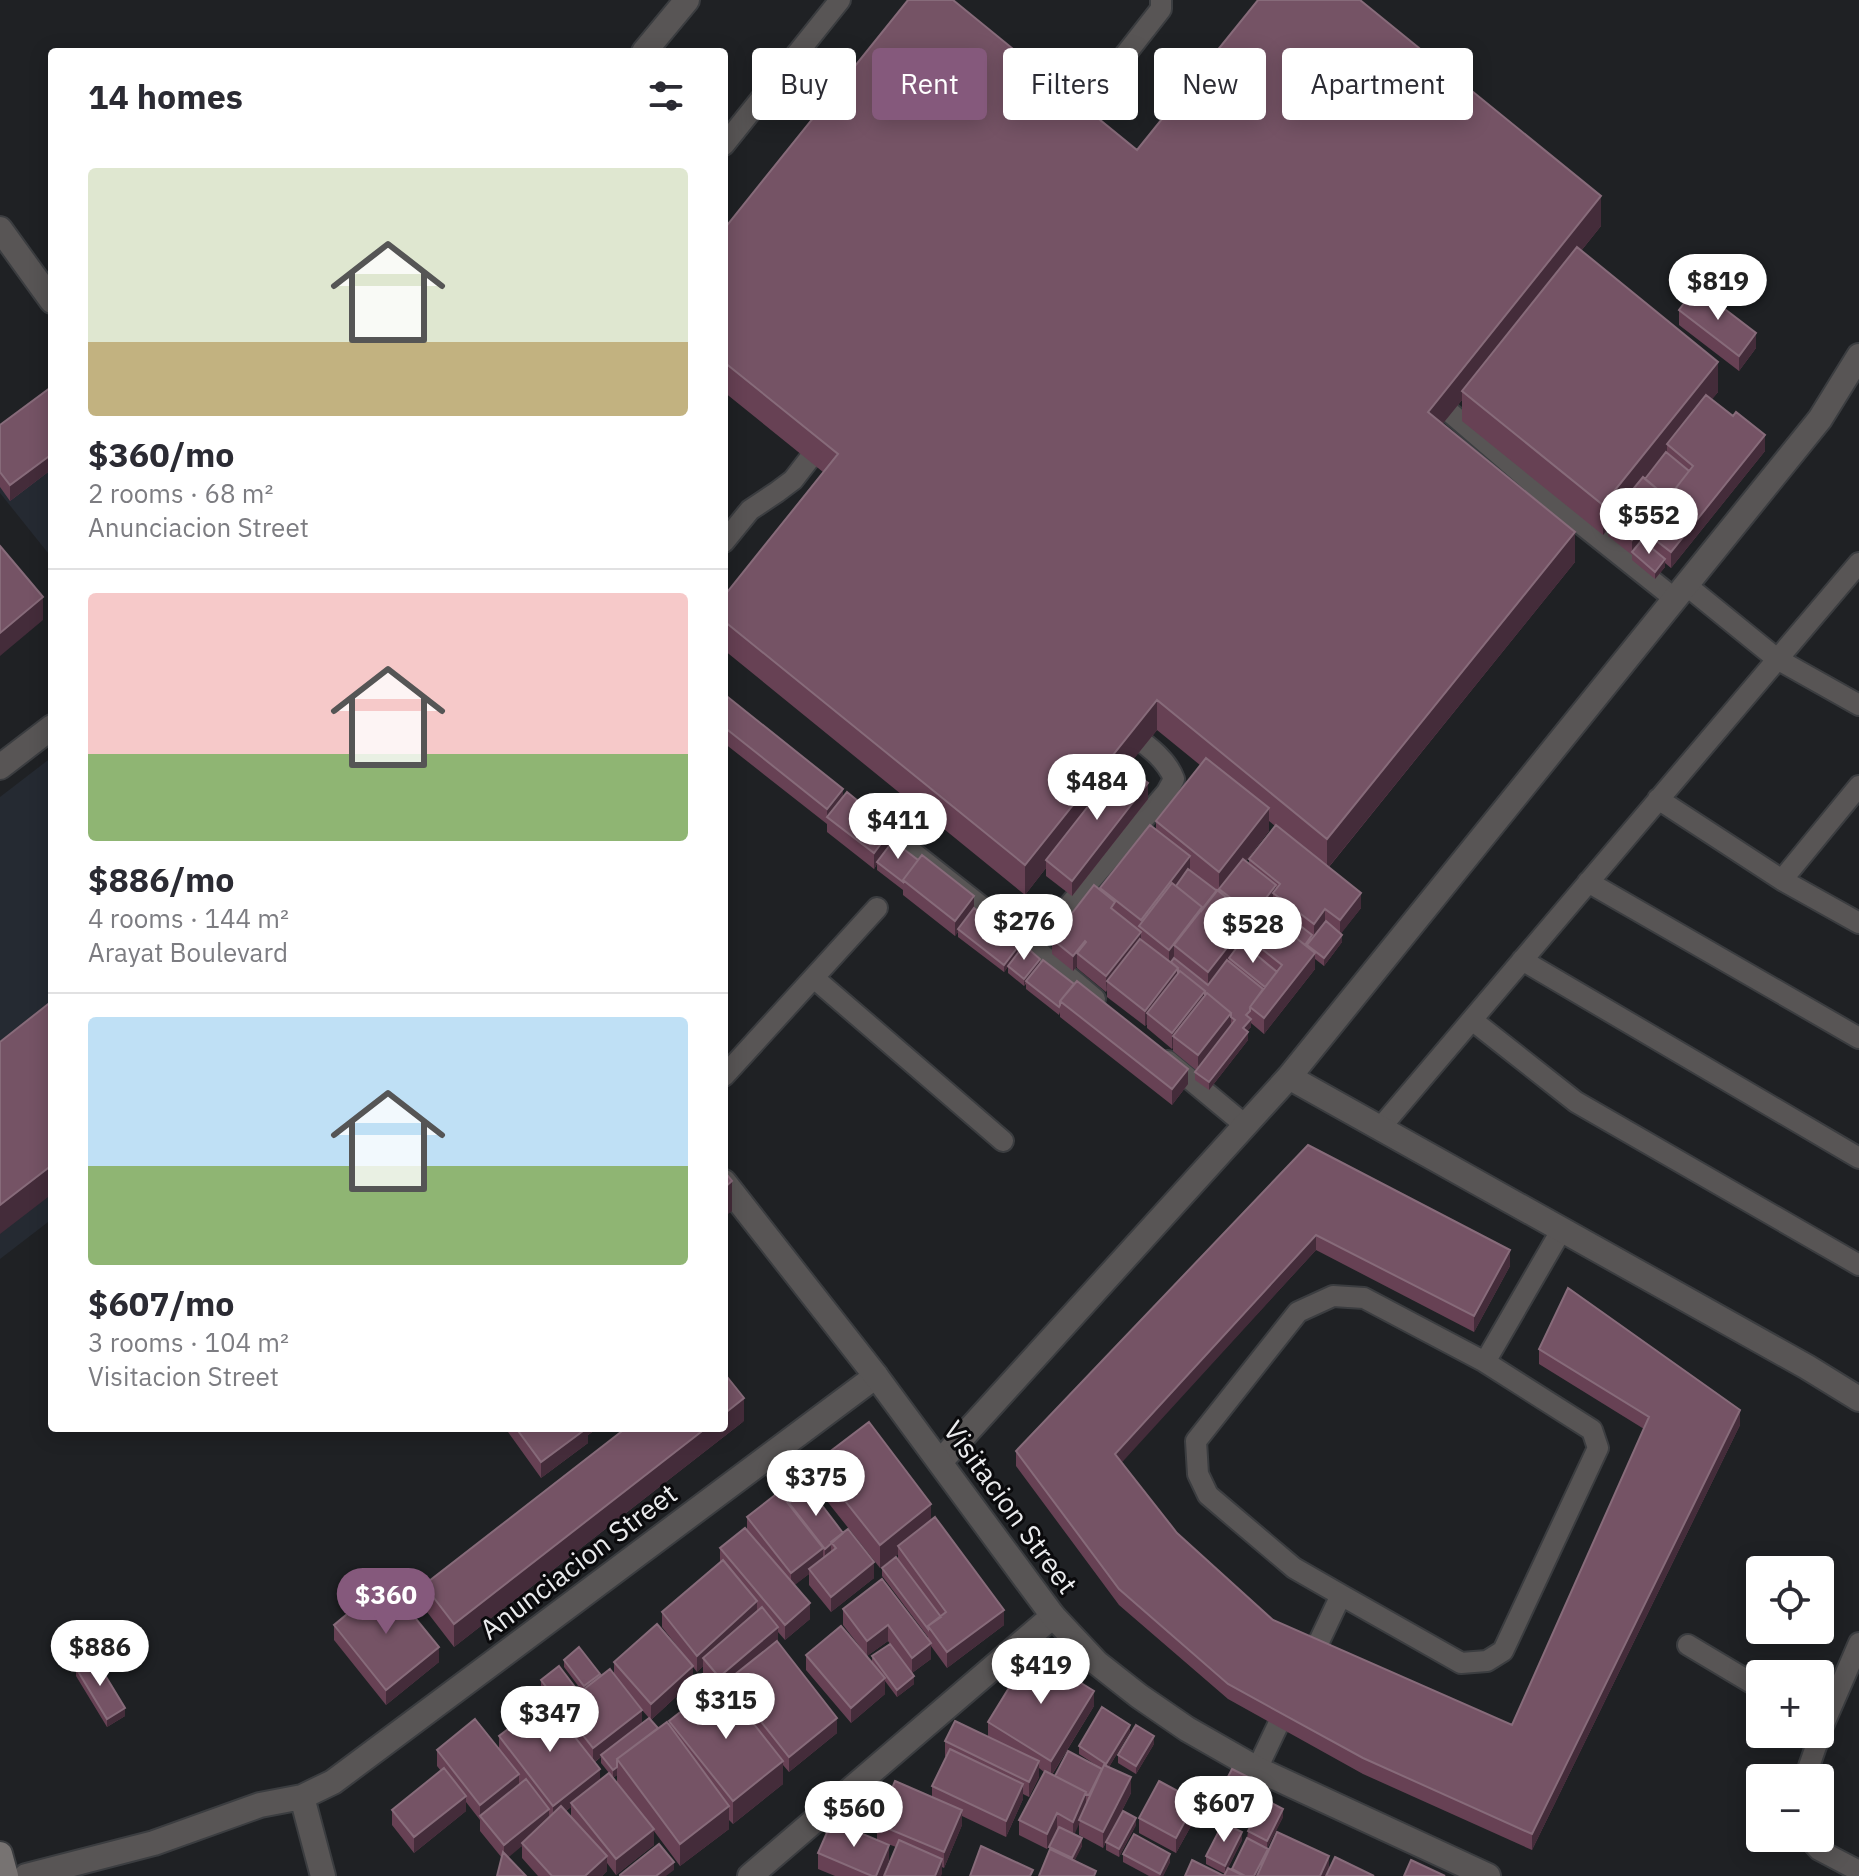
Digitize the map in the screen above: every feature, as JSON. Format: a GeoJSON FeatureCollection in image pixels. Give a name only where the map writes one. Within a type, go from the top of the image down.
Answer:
{"type":"FeatureCollection","features":[{"type":"Feature","properties":{"kind":"main road"},"geometry":{"type":"LineString","coordinates":[[0,1854],[6,1876]]}},
{"type":"Feature","properties":{"kind":"street"},"geometry":{"type":"LineString","coordinates":[[647,48],[687,0]]}},
{"type":"Feature","properties":{"kind":"street"},"geometry":{"type":"LineString","coordinates":[[0,229],[48,295]]}},
{"type":"Feature","properties":{"kind":"street"},"geometry":{"type":"LineString","coordinates":[[940,1462],[1289,1077],[1820,419],[1859,356]]}},
{"type":"Feature","properties":{"kind":"street"},"geometry":{"type":"LineString","coordinates":[[0,767],[48,730]]}},
{"type":"Feature","properties":{"kind":"street"},"geometry":{"type":"LineString","coordinates":[[1289,1077],[1859,1399]]}},
{"type":"Feature","properties":{"kind":"street","name":"Visitacion Street"},"geometry":{"type":"LineString","coordinates":[[728,1187],[876,1376],[1053,1616],[1097,1663],[1187,1729],[1257,1769],[1488,1876]]}},
{"type":"Feature","properties":{"kind":"street","name":"Anunciacion Street"},"geometry":{"type":"LineString","coordinates":[[26,1876],[154,1843],[260,1805],[302,1797],[333,1782],[876,1376]]}},
{"type":"Feature","properties":{"kind":"street"},"geometry":{"type":"LineString","coordinates":[[753,1876],[1053,1616]]}},
{"type":"Feature","properties":{"kind":"street"},"geometry":{"type":"LineString","coordinates":[[302,1797],[323,1876]]}},
{"type":"Feature","properties":{"kind":"lane"},"geometry":{"type":"LineString","coordinates":[[728,140],[840,0]]}},
{"type":"Feature","properties":{"kind":"lane"},"geometry":{"type":"LineString","coordinates":[[1053,147],[1088,115],[1161,9],[1161,0]]}},
{"type":"Feature","properties":{"kind":"lane"},"geometry":{"type":"LineString","coordinates":[[1413,381],[1566,512],[1777,659],[1859,705]]}},
{"type":"Feature","properties":{"kind":"lane"},"geometry":{"type":"LineString","coordinates":[[728,537],[750,510],[793,480],[833,429]]}},
{"type":"Feature","properties":{"kind":"lane"},"geometry":{"type":"LineString","coordinates":[[1381,1127],[1859,563]]}},
{"type":"Feature","properties":{"kind":"lane"},"geometry":{"type":"LineString","coordinates":[[1033,947],[1167,792],[1174,779],[1170,769],[1151,749],[1114,720]]}},
{"type":"Feature","properties":{"kind":"lane"},"geometry":{"type":"LineString","coordinates":[[1782,880],[1850,813],[1859,786]]}},
{"type":"Feature","properties":{"kind":"lane"},"geometry":{"type":"LineString","coordinates":[[1658,799],[1782,880],[1859,923]]}},
{"type":"Feature","properties":{"kind":"lane"},"geometry":{"type":"LineString","coordinates":[[860,811],[1116,1016]]}},
{"type":"Feature","properties":{"kind":"lane"},"geometry":{"type":"LineString","coordinates":[[1588,882],[1859,1038]]}},
{"type":"Feature","properties":{"kind":"lane"},"geometry":{"type":"LineString","coordinates":[[728,1072],[877,908]]}},
{"type":"Feature","properties":{"kind":"lane"},"geometry":{"type":"LineString","coordinates":[[1522,960],[1859,1158]]}},
{"type":"Feature","properties":{"kind":"lane"},"geometry":{"type":"LineString","coordinates":[[814,978],[1003,1141]]}},
{"type":"Feature","properties":{"kind":"lane"},"geometry":{"type":"LineString","coordinates":[[1472,1020],[1576,1102],[1859,1265]]}},
{"type":"Feature","properties":{"kind":"lane"},"geometry":{"type":"LineString","coordinates":[[1151,1046],[1245,1125]]}},
{"type":"Feature","properties":{"kind":"lane"},"geometry":{"type":"LineString","coordinates":[[1485,1362],[1562,1229]]}},
{"type":"Feature","properties":{"kind":"lane"},"geometry":{"type":"LineString","coordinates":[[1333,1296],[1364,1298],[1485,1362],[1592,1430],[1598,1448],[1503,1651],[1487,1661],[1461,1663],[1341,1595],[1294,1568],[1208,1495],[1198,1474],[1196,1441],[1298,1312],[1333,1296]]}},
{"type":"Feature","properties":{"kind":"lane"},"geometry":{"type":"LineString","coordinates":[[1257,1769],[1341,1595]]}},
{"type":"Feature","properties":{"kind":"lane"},"geometry":{"type":"LineString","coordinates":[[1834,1698],[1859,1643]]}},
{"type":"Feature","properties":{"kind":"lane"},"geometry":{"type":"LineString","coordinates":[[1688,1645],[1746,1680]]}},
{"type":"Feature","properties":{"kind":"lane"},"geometry":{"type":"LineString","coordinates":[[1823,1852],[1859,1871]]}},
{"type":"Feature","properties":{"kind":"shaded area"},"geometry":{"type":"Polygon","coordinates":[[[48,400],[48,553],[0,493],[0,439],[48,400]]]}},
{"type":"Feature","properties":{"kind":"shaded area"},"geometry":{"type":"Polygon","coordinates":[[[48,760],[48,1222],[0,1259],[0,797],[48,760]]]}},
{"type":"Feature","properties":{"kind":"building"},"geometry":{"type":"Polygon","coordinates":[[[908,0],[953,0],[1012,48],[1003,48],[1003,120],[1100,120],[1137,150],[1161,120],[1266,120],[1266,48],[1219,48],[1258,0],[1360,0],[1419,48],[1282,48],[1282,120],[1473,120],[1473,92],[1601,196],[1428,412],[1575,532],[1327,839],[1157,700],[1025,865],[728,624],[728,591],[838,454],[728,365],[728,224],[812,120],[856,120],[856,65],[908,0]]]}},
{"type":"Feature","properties":{"kind":"building"},"geometry":{"type":"Polygon","coordinates":[[[1577,247],[1718,362],[1603,505],[1462,391],[1577,247]]]}},
{"type":"Feature","properties":{"kind":"building"},"geometry":{"type":"Polygon","coordinates":[[[1696,287],[1756,333],[1739,356],[1679,310],[1696,287]]]}},
{"type":"Feature","properties":{"kind":"building"},"geometry":{"type":"Polygon","coordinates":[[[48,389],[48,457],[10,485],[0,472],[0,425],[48,389]]]}},
{"type":"Feature","properties":{"kind":"building"},"geometry":{"type":"Polygon","coordinates":[[[1706,395],[1733,416],[1736,412],[1765,435],[1671,552],[1641,529],[1632,540],[1608,520],[1643,477],[1668,498],[1693,466],[1667,444],[1706,395]]]}},
{"type":"Feature","properties":{"kind":"building"},"geometry":{"type":"Polygon","coordinates":[[[1666,452],[1689,471],[1668,498],[1645,479],[1666,452]]]}},
{"type":"Feature","properties":{"kind":"building"},"geometry":{"type":"Polygon","coordinates":[[[1642,540],[1665,559],[1655,572],[1632,552],[1642,540]]]}},
{"type":"Feature","properties":{"kind":"building"},"geometry":{"type":"Polygon","coordinates":[[[0,546],[43,597],[0,633],[0,546]]]}},
{"type":"Feature","properties":{"kind":"building"},"geometry":{"type":"Polygon","coordinates":[[[728,697],[843,789],[827,809],[728,730],[728,697]]]}},
{"type":"Feature","properties":{"kind":"building"},"geometry":{"type":"Polygon","coordinates":[[[1206,758],[1269,808],[1219,872],[1156,821],[1206,758]]]}},
{"type":"Feature","properties":{"kind":"building"},"geometry":{"type":"Polygon","coordinates":[[[1122,763],[1148,783],[1072,881],[1046,860],[1122,763]]]}},
{"type":"Feature","properties":{"kind":"building"},"geometry":{"type":"Polygon","coordinates":[[[847,792],[892,829],[874,853],[827,817],[847,792]]]}},
{"type":"Feature","properties":{"kind":"building"},"geometry":{"type":"Polygon","coordinates":[[[1150,825],[1190,856],[1141,920],[1100,888],[1150,825]]]}},
{"type":"Feature","properties":{"kind":"building"},"geometry":{"type":"Polygon","coordinates":[[[1276,825],[1361,893],[1340,920],[1325,909],[1314,924],[1273,893],[1280,884],[1249,859],[1276,825]]]}},
{"type":"Feature","properties":{"kind":"building"},"geometry":{"type":"Polygon","coordinates":[[[893,841],[918,860],[903,882],[877,862],[893,841]]]}},
{"type":"Feature","properties":{"kind":"building"},"geometry":{"type":"Polygon","coordinates":[[[922,855],[974,896],[955,921],[903,880],[922,855]]]}},
{"type":"Feature","properties":{"kind":"building"},"geometry":{"type":"Polygon","coordinates":[[[1243,859],[1276,885],[1253,915],[1219,889],[1243,859]]]}},
{"type":"Feature","properties":{"kind":"building"},"geometry":{"type":"Polygon","coordinates":[[[1188,869],[1217,891],[1202,910],[1176,886],[1188,869]]]}},
{"type":"Feature","properties":{"kind":"building"},"geometry":{"type":"Polygon","coordinates":[[[1172,883],[1202,907],[1169,950],[1139,926],[1172,883]]]}},
{"type":"Feature","properties":{"kind":"building"},"geometry":{"type":"Polygon","coordinates":[[[1094,885],[1115,902],[1111,908],[1141,932],[1106,976],[1077,953],[1085,941],[1073,956],[1052,939],[1094,885]]]}},
{"type":"Feature","properties":{"kind":"building"},"geometry":{"type":"Polygon","coordinates":[[[1217,890],[1251,917],[1208,972],[1174,945],[1217,890]]]}},
{"type":"Feature","properties":{"kind":"building"},"geometry":{"type":"Polygon","coordinates":[[[1271,903],[1312,935],[1305,945],[1264,912],[1271,903]]]}},
{"type":"Feature","properties":{"kind":"building"},"geometry":{"type":"Polygon","coordinates":[[[974,908],[1020,944],[1004,965],[958,929],[974,908]]]}},
{"type":"Feature","properties":{"kind":"building"},"geometry":{"type":"Polygon","coordinates":[[[1261,910],[1315,953],[1264,1018],[1250,1007],[1282,965],[1242,933],[1261,910]]]}},
{"type":"Feature","properties":{"kind":"building"},"geometry":{"type":"Polygon","coordinates":[[[1326,921],[1342,935],[1324,958],[1307,945],[1326,921]]]}},
{"type":"Feature","properties":{"kind":"building"},"geometry":{"type":"Polygon","coordinates":[[[1140,939],[1178,968],[1145,1011],[1107,981],[1140,939]]]}},
{"type":"Feature","properties":{"kind":"building"},"geometry":{"type":"Polygon","coordinates":[[[1241,942],[1277,972],[1265,987],[1229,958],[1241,942]]]}},
{"type":"Feature","properties":{"kind":"building"},"geometry":{"type":"Polygon","coordinates":[[[1024,945],[1040,959],[1024,979],[1008,966],[1024,945]]]}},
{"type":"Feature","properties":{"kind":"building"},"geometry":{"type":"Polygon","coordinates":[[[1174,958],[1208,985],[1227,960],[1263,989],[1246,1015],[1251,1019],[1243,1028],[1248,1032],[1209,1082],[1195,1072],[1235,1020],[1207,993],[1205,995],[1205,991],[1180,971],[1178,973],[1178,968],[1171,962],[1174,958]]]}},
{"type":"Feature","properties":{"kind":"building"},"geometry":{"type":"Polygon","coordinates":[[[1043,960],[1074,984],[1060,1001],[1059,1007],[1026,981],[1043,960]]]}},
{"type":"Feature","properties":{"kind":"building"},"geometry":{"type":"Polygon","coordinates":[[[1180,971],[1205,991],[1172,1033],[1147,1013],[1180,971]]]}},
{"type":"Feature","properties":{"kind":"building"},"geometry":{"type":"Polygon","coordinates":[[[1077,981],[1188,1069],[1172,1089],[1060,1001],[1077,981]]]}},
{"type":"Feature","properties":{"kind":"building"},"geometry":{"type":"Polygon","coordinates":[[[1207,993],[1231,1013],[1198,1055],[1173,1036],[1207,993]]]}},
{"type":"Feature","properties":{"kind":"building"},"geometry":{"type":"Polygon","coordinates":[[[48,1004],[48,1168],[0,1205],[0,1042],[48,1004]]]}},
{"type":"Feature","properties":{"kind":"building"},"geometry":{"type":"Polygon","coordinates":[[[1308,1145],[1510,1250],[1474,1316],[1316,1235],[1115,1454],[1177,1533],[1273,1620],[1512,1725],[1649,1417],[1539,1349],[1568,1288],[1740,1410],[1532,1834],[1363,1758],[1228,1684],[1119,1589],[1016,1451],[1308,1145]]]}},
{"type":"Feature","properties":{"kind":"building"},"geometry":{"type":"Polygon","coordinates":[[[728,1378],[744,1398],[728,1411],[728,1378]]]}},
{"type":"Feature","properties":{"kind":"building"},"geometry":{"type":"Polygon","coordinates":[[[869,1422],[931,1504],[880,1545],[815,1463],[869,1422]]]}},
{"type":"Feature","properties":{"kind":"building"},"geometry":{"type":"Polygon","coordinates":[[[519,1432],[582,1432],[541,1462],[519,1432]]]}},
{"type":"Feature","properties":{"kind":"building"},"geometry":{"type":"Polygon","coordinates":[[[621,1432],[701,1432],[454,1624],[424,1585],[621,1432]]]}},
{"type":"Feature","properties":{"kind":"building"},"geometry":{"type":"Polygon","coordinates":[[[808,1487],[843,1533],[825,1549],[789,1503],[808,1487]]]}},
{"type":"Feature","properties":{"kind":"building"},"geometry":{"type":"Polygon","coordinates":[[[779,1492],[823,1548],[791,1573],[747,1517],[779,1492]]]}},
{"type":"Feature","properties":{"kind":"building"},"geometry":{"type":"Polygon","coordinates":[[[935,1517],[1004,1610],[947,1652],[928,1626],[946,1612],[898,1546],[935,1517]]]}},
{"type":"Feature","properties":{"kind":"building"},"geometry":{"type":"Polygon","coordinates":[[[745,1528],[810,1603],[785,1625],[720,1548],[745,1528]]]}},
{"type":"Feature","properties":{"kind":"building"},"geometry":{"type":"Polygon","coordinates":[[[848,1529],[874,1562],[831,1597],[809,1569],[836,1548],[831,1542],[848,1529]]]}},
{"type":"Feature","properties":{"kind":"building"},"geometry":{"type":"Polygon","coordinates":[[[896,1557],[941,1617],[928,1629],[882,1568],[896,1557]]]}},
{"type":"Feature","properties":{"kind":"building"},"geometry":{"type":"Polygon","coordinates":[[[723,1560],[757,1601],[697,1656],[662,1612],[723,1560]]]}},
{"type":"Feature","properties":{"kind":"building"},"geometry":{"type":"Polygon","coordinates":[[[882,1579],[931,1643],[912,1658],[888,1625],[867,1641],[843,1609],[882,1579]]]}},
{"type":"Feature","properties":{"kind":"building"},"geometry":{"type":"Polygon","coordinates":[[[386,1582],[439,1647],[386,1690],[334,1625],[386,1582]]]}},
{"type":"Feature","properties":{"kind":"building"},"geometry":{"type":"Polygon","coordinates":[[[762,1607],[778,1627],[719,1677],[703,1658],[762,1607]]]}},
{"type":"Feature","properties":{"kind":"building"},"geometry":{"type":"Polygon","coordinates":[[[657,1624],[693,1666],[651,1704],[614,1662],[657,1624]]]}},
{"type":"Feature","properties":{"kind":"building"},"geometry":{"type":"Polygon","coordinates":[[[841,1626],[885,1678],[851,1708],[806,1655],[841,1626]]]}},
{"type":"Feature","properties":{"kind":"building"},"geometry":{"type":"Polygon","coordinates":[[[777,1641],[837,1718],[789,1757],[728,1680],[777,1641]]]}},
{"type":"Feature","properties":{"kind":"building"},"geometry":{"type":"Polygon","coordinates":[[[890,1644],[914,1676],[897,1690],[872,1656],[890,1644]]]}},
{"type":"Feature","properties":{"kind":"building"},"geometry":{"type":"Polygon","coordinates":[[[579,1647],[600,1674],[584,1686],[564,1660],[579,1647]]]}},
{"type":"Feature","properties":{"kind":"building"},"geometry":{"type":"Polygon","coordinates":[[[1031,1652],[1094,1691],[1051,1761],[988,1722],[1031,1652]]]}},
{"type":"Feature","properties":{"kind":"building"},"geometry":{"type":"Polygon","coordinates":[[[94,1657],[125,1708],[107,1719],[76,1668],[94,1657]]]}},
{"type":"Feature","properties":{"kind":"building"},"geometry":{"type":"Polygon","coordinates":[[[559,1666],[578,1691],[560,1705],[541,1680],[559,1666]]]}},
{"type":"Feature","properties":{"kind":"building"},"geometry":{"type":"Polygon","coordinates":[[[610,1669],[642,1710],[593,1748],[561,1707],[610,1669]]]}},
{"type":"Feature","properties":{"kind":"building"},"geometry":{"type":"Polygon","coordinates":[[[720,1681],[783,1761],[733,1801],[669,1721],[720,1681]]]}},
{"type":"Feature","properties":{"kind":"building"},"geometry":{"type":"Polygon","coordinates":[[[1102,1707],[1130,1725],[1106,1764],[1079,1746],[1102,1707]]]}},
{"type":"Feature","properties":{"kind":"building"},"geometry":{"type":"Polygon","coordinates":[[[535,1708],[541,1717],[552,1708],[600,1769],[553,1806],[499,1736],[535,1708]]]}},
{"type":"Feature","properties":{"kind":"building"},"geometry":{"type":"Polygon","coordinates":[[[649,1718],[658,1728],[617,1759],[617,1767],[613,1770],[601,1755],[649,1718]]]}},
{"type":"Feature","properties":{"kind":"building"},"geometry":{"type":"Polygon","coordinates":[[[475,1719],[519,1774],[480,1805],[437,1750],[475,1719]]]}},
{"type":"Feature","properties":{"kind":"building"},"geometry":{"type":"Polygon","coordinates":[[[955,1721],[1039,1761],[1029,1782],[945,1741],[955,1721]]]}},
{"type":"Feature","properties":{"kind":"building"},"geometry":{"type":"Polygon","coordinates":[[[667,1722],[729,1806],[680,1844],[617,1759],[667,1722]]]}},
{"type":"Feature","properties":{"kind":"building"},"geometry":{"type":"Polygon","coordinates":[[[1136,1725],[1154,1736],[1136,1766],[1118,1755],[1136,1725]]]}},
{"type":"Feature","properties":{"kind":"building"},"geometry":{"type":"Polygon","coordinates":[[[950,1749],[1023,1784],[1006,1821],[932,1786],[950,1749]]]}},
{"type":"Feature","properties":{"kind":"building"},"geometry":{"type":"Polygon","coordinates":[[[1068,1751],[1102,1769],[1089,1795],[1055,1776],[1068,1751]]]}},
{"type":"Feature","properties":{"kind":"building"},"geometry":{"type":"Polygon","coordinates":[[[1104,1765],[1131,1777],[1103,1832],[1079,1820],[1104,1765]]]}},
{"type":"Feature","properties":{"kind":"building"},"geometry":{"type":"Polygon","coordinates":[[[444,1768],[466,1796],[414,1837],[392,1810],[444,1768]]]}},
{"type":"Feature","properties":{"kind":"building"},"geometry":{"type":"Polygon","coordinates":[[[1232,1769],[1260,1783],[1241,1819],[1214,1804],[1232,1769]]]}},
{"type":"Feature","properties":{"kind":"building"},"geometry":{"type":"Polygon","coordinates":[[[1045,1771],[1086,1792],[1073,1822],[1057,1813],[1047,1834],[1019,1820],[1045,1771]]]}},
{"type":"Feature","properties":{"kind":"building"},"geometry":{"type":"Polygon","coordinates":[[[609,1773],[654,1829],[616,1859],[571,1803],[609,1773]]]}},
{"type":"Feature","properties":{"kind":"building"},"geometry":{"type":"Polygon","coordinates":[[[526,1779],[549,1809],[504,1845],[480,1816],[526,1779]]]}},
{"type":"Feature","properties":{"kind":"building"},"geometry":{"type":"Polygon","coordinates":[[[895,1781],[962,1810],[944,1852],[877,1824],[895,1781]]]}},
{"type":"Feature","properties":{"kind":"building"},"geometry":{"type":"Polygon","coordinates":[[[1159,1781],[1196,1801],[1176,1838],[1139,1818],[1159,1781]]]}},
{"type":"Feature","properties":{"kind":"building"},"geometry":{"type":"Polygon","coordinates":[[[1264,1799],[1283,1809],[1267,1841],[1248,1831],[1264,1799]]]}},
{"type":"Feature","properties":{"kind":"building"},"geometry":{"type":"Polygon","coordinates":[[[561,1806],[607,1856],[585,1876],[552,1876],[522,1843],[561,1806]]]}},
{"type":"Feature","properties":{"kind":"building"},"geometry":{"type":"Polygon","coordinates":[[[1123,1811],[1136,1818],[1119,1849],[1106,1842],[1123,1811]]]}},
{"type":"Feature","properties":{"kind":"building"},"geometry":{"type":"Polygon","coordinates":[[[832,1821],[889,1845],[876,1876],[818,1853],[832,1821]]]}},
{"type":"Feature","properties":{"kind":"building"},"geometry":{"type":"Polygon","coordinates":[[[1223,1823],[1242,1832],[1225,1866],[1206,1856],[1223,1823]]]}},
{"type":"Feature","properties":{"kind":"building"},"geometry":{"type":"Polygon","coordinates":[[[1059,1827],[1082,1838],[1072,1858],[1049,1847],[1059,1827]]]}},
{"type":"Feature","properties":{"kind":"building"},"geometry":{"type":"Polygon","coordinates":[[[1277,1832],[1329,1856],[1320,1876],[1257,1876],[1277,1832]]]}},
{"type":"Feature","properties":{"kind":"building"},"geometry":{"type":"Polygon","coordinates":[[[1134,1834],[1170,1854],[1160,1874],[1123,1854],[1134,1834]]]}},
{"type":"Feature","properties":{"kind":"building"},"geometry":{"type":"Polygon","coordinates":[[[1247,1838],[1268,1849],[1254,1876],[1245,1876],[1232,1869],[1247,1838]]]}},
{"type":"Feature","properties":{"kind":"building"},"geometry":{"type":"Polygon","coordinates":[[[899,1840],[942,1859],[935,1876],[884,1876],[899,1840]]]}},
{"type":"Feature","properties":{"kind":"building"},"geometry":{"type":"Polygon","coordinates":[[[659,1844],[674,1862],[656,1876],[620,1876],[620,1875],[659,1844]]]}},
{"type":"Feature","properties":{"kind":"building"},"geometry":{"type":"Polygon","coordinates":[[[981,1846],[1033,1870],[1030,1876],[970,1876],[981,1846]]]}},
{"type":"Feature","properties":{"kind":"building"},"geometry":{"type":"Polygon","coordinates":[[[1050,1849],[1096,1871],[1094,1876],[1039,1876],[1050,1849]]]}},
{"type":"Feature","properties":{"kind":"building"},"geometry":{"type":"Polygon","coordinates":[[[503,1852],[526,1876],[497,1876],[503,1852]]]}},
{"type":"Feature","properties":{"kind":"building"},"geometry":{"type":"Polygon","coordinates":[[[1335,1857],[1374,1876],[1326,1876],[1335,1857]]]}},
{"type":"Feature","properties":{"kind":"building"},"geometry":{"type":"Polygon","coordinates":[[[1192,1860],[1224,1876],[1185,1876],[1192,1860]]]}},
{"type":"Feature","properties":{"kind":"building"},"geometry":{"type":"Polygon","coordinates":[[[1411,1860],[1445,1876],[1404,1876],[1411,1860]]]}},
{"type":"Feature","properties":{"kind":"building"},"geometry":{"type":"Polygon","coordinates":[[[1228,1868],[1244,1876],[1224,1876],[1228,1868]]]}}]}
